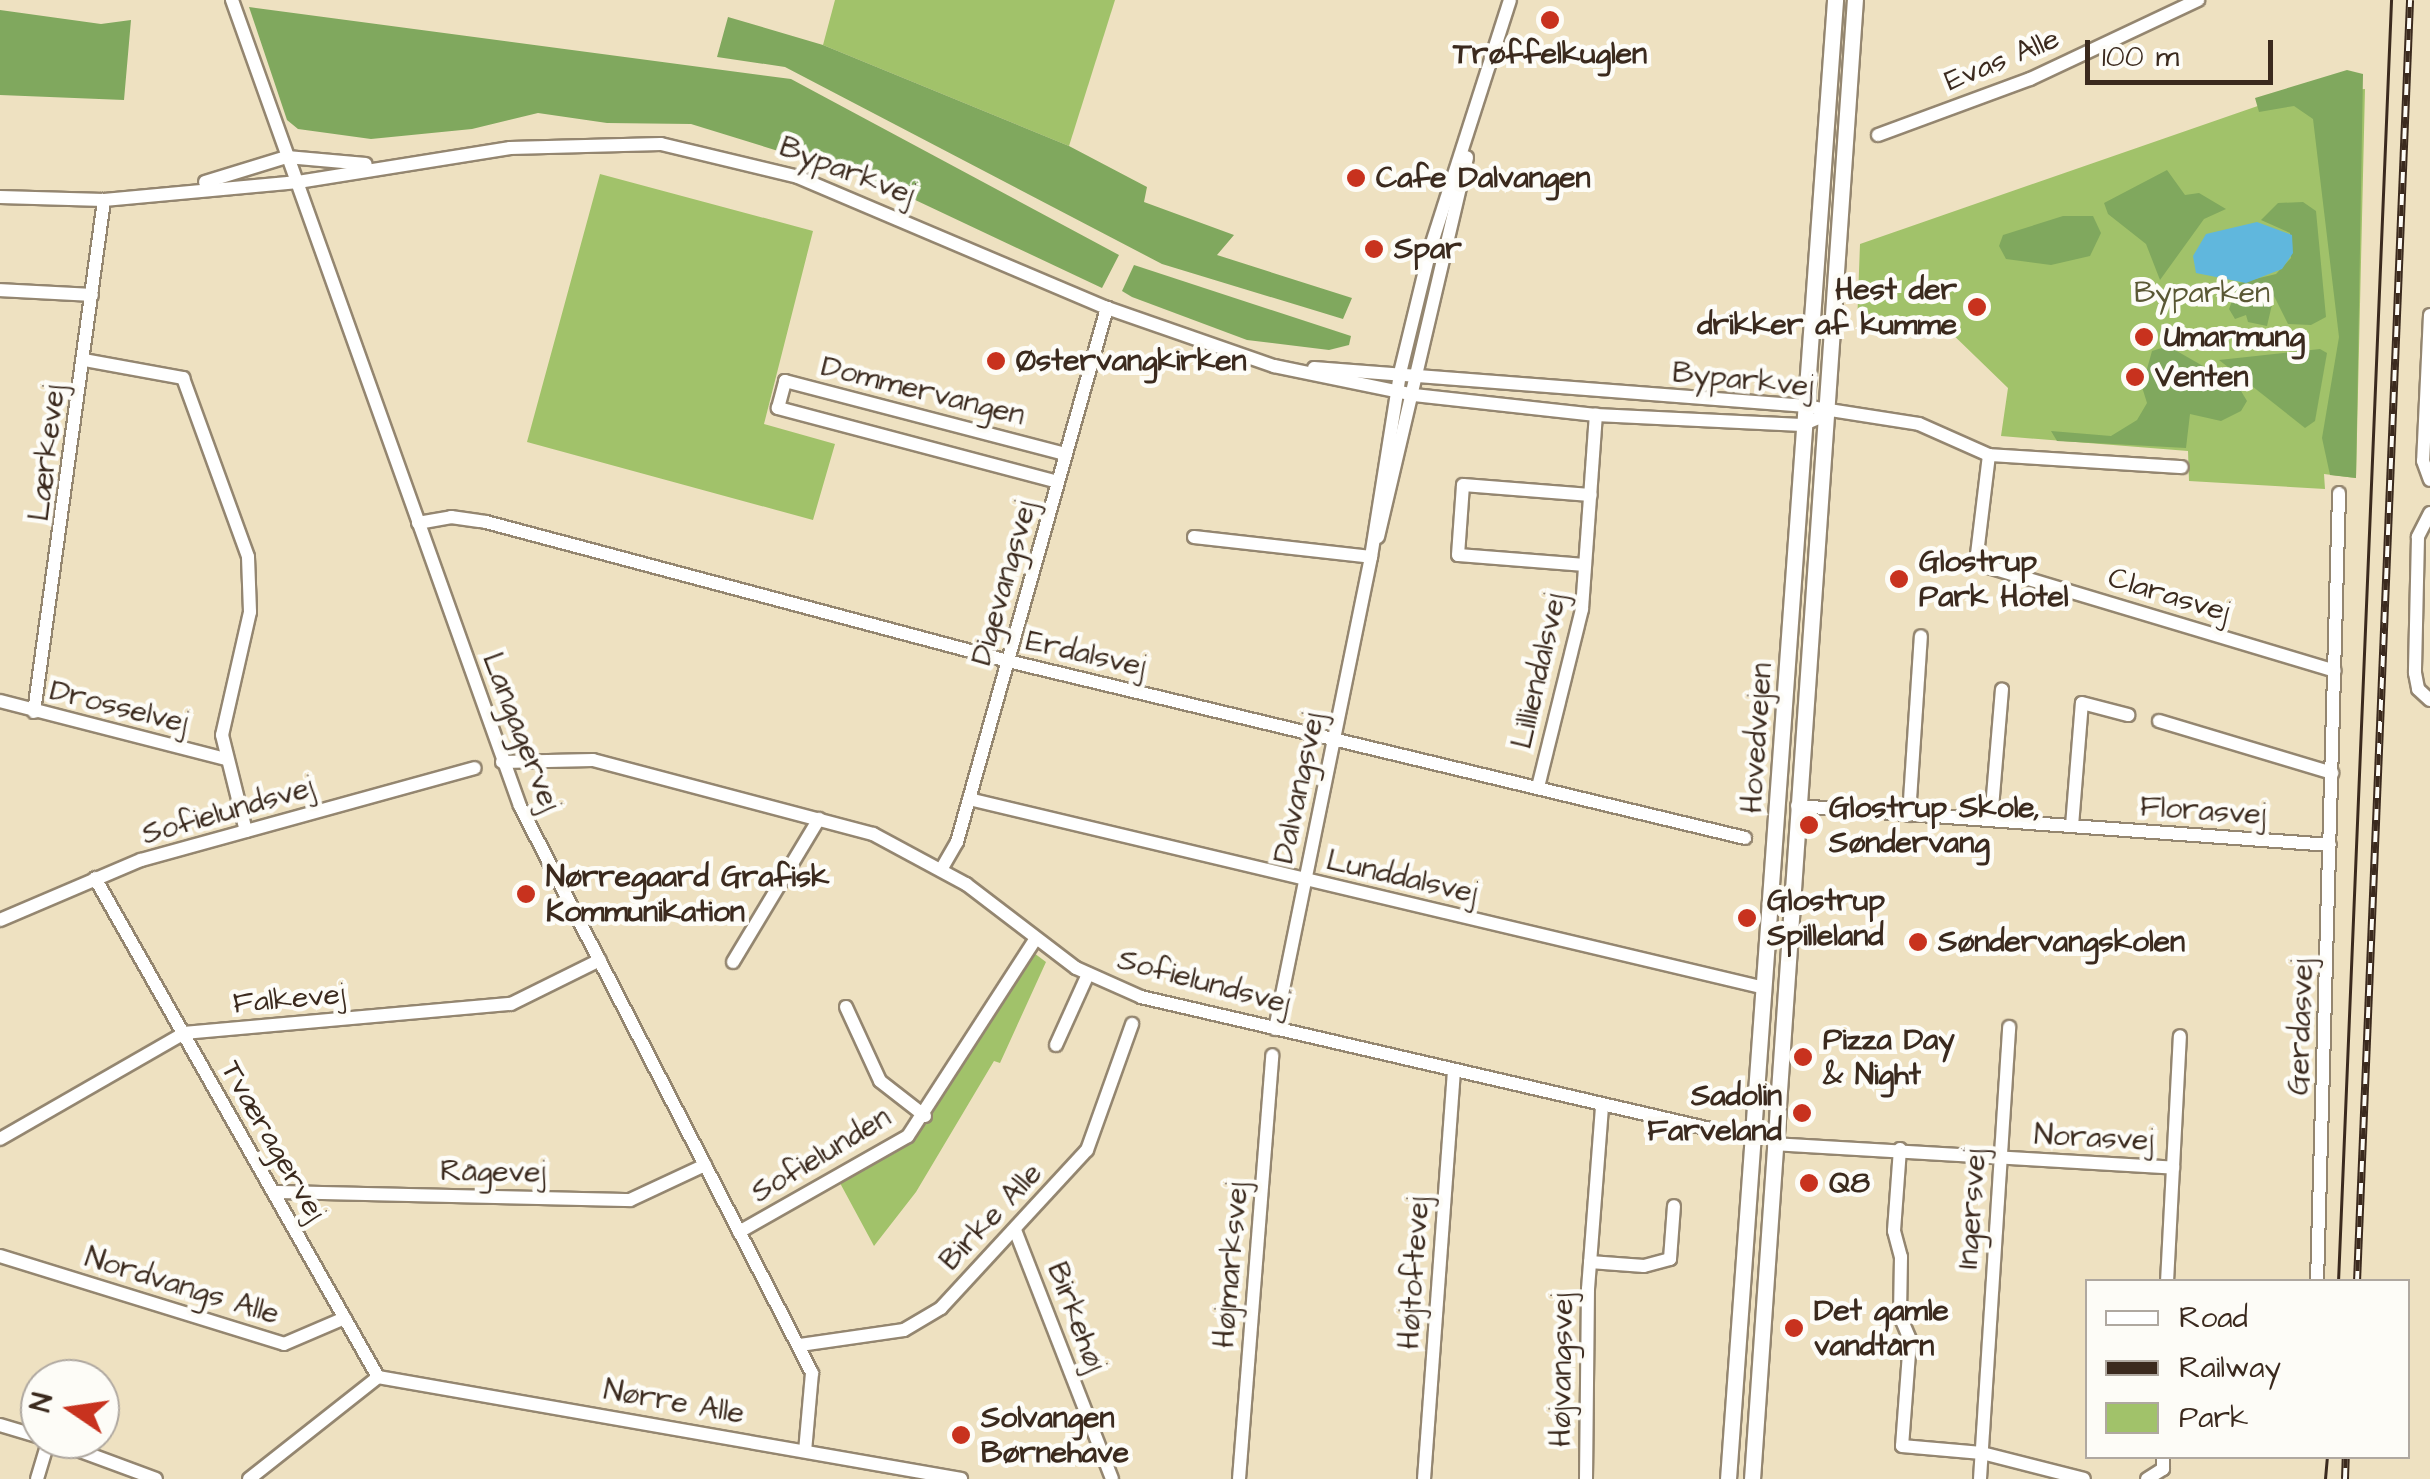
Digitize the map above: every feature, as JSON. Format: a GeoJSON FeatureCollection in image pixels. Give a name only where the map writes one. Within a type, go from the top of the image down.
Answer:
{"type":"FeatureCollection","features":[{"type":"Feature","properties":{"kind":"main road","name":"Hovedvejen"},"geometry":{"type":"LineString","coordinates":[[1728,1479],[1835,0]]}},
{"type":"Feature","properties":{"kind":"main road","name":"Hovedvejen"},"geometry":{"type":"LineString","coordinates":[[1752,1479],[1796,806],[1856,0]]}},
{"type":"Feature","properties":{"kind":"main road"},"geometry":{"type":"LineString","coordinates":[[1763,1009],[1764,1131],[1774,1144]]}},
{"type":"Feature","properties":{"kind":"street","name":"Langagervej"},"geometry":{"type":"LineString","coordinates":[[232,0],[502,762],[704,1165],[800,1345],[814,1397],[805,1451]]}},
{"type":"Feature","properties":{"kind":"street","name":"Dalvangsvej"},"geometry":{"type":"LineString","coordinates":[[1275,1029],[1371,557],[1400,373],[1431,246],[1510,0]]}},
{"type":"Feature","properties":{"kind":"street","name":"Evas Alle"},"geometry":{"type":"LineString","coordinates":[[1878,136],[2030,78],[2198,0]]}},
{"type":"Feature","properties":{"kind":"street","name":"Dalvangsvej"},"geometry":{"type":"LineString","coordinates":[[1371,557],[1414,396],[1477,106]]}},
{"type":"Feature","properties":{"kind":"street","name":"Byparkvej"},"geometry":{"type":"LineString","coordinates":[[0,197],[104,200],[188,188],[298,182],[378,164],[581,142],[706,150],[846,194],[1107,308],[1274,366],[1414,396],[1596,415],[1802,426],[1828,414]]}},
{"type":"Feature","properties":{"kind":"street","name":"Byparkvej"},"geometry":{"type":"LineString","coordinates":[[188,188],[287,157],[378,164]]}},
{"type":"Feature","properties":{"kind":"street","name":"Lærkevej"},"geometry":{"type":"LineString","coordinates":[[34,712],[104,200]]}},
{"type":"Feature","properties":{"kind":"street"},"geometry":{"type":"LineString","coordinates":[[0,290],[92,295]]}},
{"type":"Feature","properties":{"kind":"street","name":"Digevangsvej"},"geometry":{"type":"LineString","coordinates":[[942,868],[955,848],[1107,308]]}},
{"type":"Feature","properties":{"kind":"street"},"geometry":{"type":"LineString","coordinates":[[2430,315],[2423,461],[2430,480]]}},
{"type":"Feature","properties":{"kind":"street"},"geometry":{"type":"LineString","coordinates":[[84,360],[170,371],[187,383],[252,576],[250,612],[222,724],[226,759],[246,831]]}},
{"type":"Feature","properties":{"kind":"street","name":"Byparkvej"},"geometry":{"type":"LineString","coordinates":[[1274,366],[1804,406],[1828,414]]}},
{"type":"Feature","properties":{"kind":"street","name":"Dommervangen"},"geometry":{"type":"LineString","coordinates":[[1058,482],[778,408],[785,381],[1066,454]]}},
{"type":"Feature","properties":{"kind":"street"},"geometry":{"type":"LineString","coordinates":[[1828,414],[1905,420],[1979,446],[1989,455],[2182,467]]}},
{"type":"Feature","properties":{"kind":"street","name":"Lilliendalsvej"},"geometry":{"type":"LineString","coordinates":[[1538,787],[1577,642],[1596,415]]}},
{"type":"Feature","properties":{"kind":"street","name":"Clarasvej"},"geometry":{"type":"LineString","coordinates":[[1989,455],[1977,554],[1986,566],[2335,671]]}},
{"type":"Feature","properties":{"kind":"street","name":"Lilliendalsvej"},"geometry":{"type":"LineString","coordinates":[[1586,565],[1458,554],[1463,485],[1590,495]]}},
{"type":"Feature","properties":{"kind":"street","name":"Gerdasvej"},"geometry":{"type":"LineString","coordinates":[[2317,1279],[2339,493]]}},
{"type":"Feature","properties":{"kind":"street"},"geometry":{"type":"LineString","coordinates":[[2430,513],[2418,538],[2415,672],[2418,689],[2430,700]]}},
{"type":"Feature","properties":{"kind":"street","name":"Erdalsvej"},"geometry":{"type":"LineString","coordinates":[[418,523],[451,517],[486,522],[1008,661],[1745,838]]}},
{"type":"Feature","properties":{"kind":"street"},"geometry":{"type":"LineString","coordinates":[[1194,537],[1371,557]]}},
{"type":"Feature","properties":{"kind":"street"},"geometry":{"type":"LineString","coordinates":[[1908,815],[1920,636]]}},
{"type":"Feature","properties":{"kind":"street"},"geometry":{"type":"LineString","coordinates":[[1991,820],[2002,689]]}},
{"type":"Feature","properties":{"kind":"street","name":"Drosselvej"},"geometry":{"type":"LineString","coordinates":[[0,701],[226,759]]}},
{"type":"Feature","properties":{"kind":"street"},"geometry":{"type":"LineString","coordinates":[[2072,826],[2082,703],[2128,715]]}},
{"type":"Feature","properties":{"kind":"street"},"geometry":{"type":"LineString","coordinates":[[2159,721],[2332,773]]}},
{"type":"Feature","properties":{"kind":"street","name":"Sofielundsvej"},"geometry":{"type":"LineString","coordinates":[[502,762],[594,760],[872,834],[942,868],[1036,940],[1088,974],[1141,996],[1753,1140]]}},
{"type":"Feature","properties":{"kind":"street","name":"Sofielundsvej"},"geometry":{"type":"LineString","coordinates":[[2,913],[96,878],[246,831],[476,768]]}},
{"type":"Feature","properties":{"kind":"street","name":"Lunddalsvej"},"geometry":{"type":"LineString","coordinates":[[969,799],[1764,988]]}},
{"type":"Feature","properties":{"kind":"street","name":"Florasvej"},"geometry":{"type":"LineString","coordinates":[[1796,806],[2330,845]]}},
{"type":"Feature","properties":{"kind":"street"},"geometry":{"type":"LineString","coordinates":[[733,962],[818,819]]}},
{"type":"Feature","properties":{"kind":"street","name":"Tværagervej"},"geometry":{"type":"LineString","coordinates":[[96,878],[378,1377]]}},
{"type":"Feature","properties":{"kind":"street","name":"Sofielunden"},"geometry":{"type":"LineString","coordinates":[[739,1232],[890,1150],[925,1116],[959,1050],[1036,940]]}},
{"type":"Feature","properties":{"kind":"street","name":"Falkevej"},"geometry":{"type":"LineString","coordinates":[[0,1139],[184,1033],[511,1004],[600,960]]}},
{"type":"Feature","properties":{"kind":"street"},"geometry":{"type":"LineString","coordinates":[[1056,1045],[1088,974]]}},
{"type":"Feature","properties":{"kind":"street","name":"Sofielunden"},"geometry":{"type":"LineString","coordinates":[[846,1007],[880,1081],[925,1116]]}},
{"type":"Feature","properties":{"kind":"street","name":"Birke Alle"},"geometry":{"type":"LineString","coordinates":[[800,1345],[904,1330],[925,1319],[1087,1150],[1132,1024]]}},
{"type":"Feature","properties":{"kind":"street","name":"Ingersvej"},"geometry":{"type":"LineString","coordinates":[[1980,1479],[2008,1027]]}},
{"type":"Feature","properties":{"kind":"street"},"geometry":{"type":"LineString","coordinates":[[2168,1279],[2180,1036]]}},
{"type":"Feature","properties":{"kind":"street","name":"Højmarksvej"},"geometry":{"type":"LineString","coordinates":[[1239,1479],[1272,1055]]}},
{"type":"Feature","properties":{"kind":"street","name":"Højtoftevej"},"geometry":{"type":"LineString","coordinates":[[1424,1479],[1454,1070]]}},
{"type":"Feature","properties":{"kind":"street","name":"Højvangsvej"},"geometry":{"type":"LineString","coordinates":[[1586,1479],[1590,1262],[1602,1106]]}},
{"type":"Feature","properties":{"kind":"street","name":"Norasvej"},"geometry":{"type":"LineString","coordinates":[[1774,1144],[2173,1168]]}},
{"type":"Feature","properties":{"kind":"street"},"geometry":{"type":"LineString","coordinates":[[1900,1149],[1895,1237],[1902,1257],[1900,1310],[1910,1340],[1902,1446],[1982,1453],[2084,1479]]}},
{"type":"Feature","properties":{"kind":"street","name":"Rågevej"},"geometry":{"type":"LineString","coordinates":[[274,1192],[630,1200],[704,1165]]}},
{"type":"Feature","properties":{"kind":"street","name":"Højvangsvej"},"geometry":{"type":"LineString","coordinates":[[1590,1262],[1644,1266],[1670,1259],[1674,1206]]}},
{"type":"Feature","properties":{"kind":"street","name":"Birkehøj"},"geometry":{"type":"LineString","coordinates":[[1014,1230],[1112,1479]]}},
{"type":"Feature","properties":{"kind":"street","name":"Nordvangs Alle"},"geometry":{"type":"LineString","coordinates":[[0,1256],[284,1344],[303,1341],[344,1318]]}},
{"type":"Feature","properties":{"kind":"street"},"geometry":{"type":"LineString","coordinates":[[249,1479],[378,1377]]}},
{"type":"Feature","properties":{"kind":"street","name":"Nørre Alle"},"geometry":{"type":"LineString","coordinates":[[378,1377],[961,1479]]}},
{"type":"Feature","properties":{"kind":"street"},"geometry":{"type":"LineString","coordinates":[[102,1459],[156,1479]]}},
{"type":"Feature","properties":{"kind":"street"},"geometry":{"type":"LineString","coordinates":[[2147,1479],[2163,1469],[2163,1459]]}},
{"type":"Feature","properties":{"kind":"green space"},"geometry":{"type":"Polygon","coordinates":[[[835,0],[1115,0],[1069,146],[823,45],[835,0]]]}},
{"type":"Feature","properties":{"kind":"green space"},"geometry":{"type":"Polygon","coordinates":[[[249,7],[791,79],[1119,255],[1102,288],[875,181],[691,124],[607,123],[538,113],[472,129],[371,139],[298,129],[287,120],[249,7]]]}},
{"type":"Feature","properties":{"kind":"green space"},"geometry":{"type":"Polygon","coordinates":[[[0,10],[101,24],[131,20],[124,100],[0,95],[0,10]]]}},
{"type":"Feature","properties":{"kind":"green space"},"geometry":{"type":"Polygon","coordinates":[[[728,17],[823,45],[1069,146],[1147,187],[1144,202],[1234,235],[1217,255],[1352,298],[1343,319],[1162,264],[785,67],[717,57],[728,17]]]}},
{"type":"Feature","properties":{"kind":"green space"},"geometry":{"type":"Polygon","coordinates":[[[2347,70],[2363,74],[2356,478],[2330,475],[2322,438],[2339,337],[2313,119],[2294,106],[2259,112],[2255,98],[2347,70]]]}},
{"type":"Feature","properties":{"kind":"green space","name":"Byparken"},"geometry":{"type":"Polygon","coordinates":[[[2365,89],[2356,478],[2324,474],[2325,489],[2189,481],[2188,451],[2001,436],[2008,388],[1944,326],[1857,326],[1860,244],[2292,94],[2365,89]]]}},
{"type":"Feature","properties":{"kind":"green space"},"geometry":{"type":"Polygon","coordinates":[[[2167,170],[2185,195],[2199,193],[2226,209],[2204,219],[2160,280],[2146,244],[2108,214],[2104,203],[2167,170]]]}},
{"type":"Feature","properties":{"kind":"green space"},"geometry":{"type":"Polygon","coordinates":[[[600,174],[813,231],[764,424],[835,444],[813,520],[527,442],[600,174]]]}},
{"type":"Feature","properties":{"kind":"green space"},"geometry":{"type":"Polygon","coordinates":[[[2303,202],[2316,211],[2326,317],[2311,325],[2288,324],[2274,296],[2267,326],[2248,322],[2246,315],[2235,319],[2229,309],[2239,283],[2276,274],[2291,258],[2290,233],[2261,220],[2278,203],[2303,202]]]}},
{"type":"Feature","properties":{"kind":"green space"},"geometry":{"type":"Polygon","coordinates":[[[2063,216],[2093,216],[2101,233],[2090,256],[2051,265],[2006,259],[1999,246],[2003,235],[2063,216]]]}},
{"type":"Feature","properties":{"kind":"green space"},"geometry":{"type":"Polygon","coordinates":[[[1134,265],[1351,336],[1349,345],[1329,350],[1247,340],[1122,291],[1134,265]]]}},
{"type":"Feature","properties":{"kind":"green space"},"geometry":{"type":"Polygon","coordinates":[[[2168,346],[2238,386],[2247,401],[2241,411],[2221,421],[2190,414],[2186,448],[2057,441],[2051,431],[2111,436],[2137,420],[2147,403],[2142,387],[2152,351],[2168,346]]]}},
{"type":"Feature","properties":{"kind":"green space"},"geometry":{"type":"Polygon","coordinates":[[[2320,349],[2327,353],[2315,421],[2305,428],[2219,360],[2320,349]]]}},
{"type":"Feature","properties":{"kind":"green space"},"geometry":{"type":"Polygon","coordinates":[[[1034,953],[1046,962],[1000,1063],[994,1061],[916,1192],[874,1246],[840,1183],[895,1153],[921,1130],[1034,953]]]}},
{"type":"Feature","properties":{"kind":"water"},"geometry":{"type":"Polygon","coordinates":[[[2257,222],[2292,235],[2293,253],[2282,269],[2246,283],[2196,273],[2193,256],[2206,234],[2257,222]]]}},
{"type":"Feature","properties":{"kind":"tram line"},"geometry":{"type":"LineString","coordinates":[[2338,1279],[2391,0]]}},
{"type":"Feature","properties":{"kind":"tram line"},"geometry":{"type":"LineString","coordinates":[[2325,1479],[2327,1459]]}},
{"type":"Feature","properties":{"kind":"railway"},"geometry":{"type":"LineString","coordinates":[[2357,1279],[2410,0]]}},
{"type":"Feature","properties":{"kind":"railway"},"geometry":{"type":"LineString","coordinates":[[2345,1479],[2346,1459]]}},
{"type":"Feature","properties":{"kind":"place","name":"Trøffelkuglen"},"geometry":{"type":"Point","coordinates":[1550,20]}},
{"type":"Feature","properties":{"kind":"place","name":"Cafe Dalvangen"},"geometry":{"type":"Point","coordinates":[1356,178]}},
{"type":"Feature","properties":{"kind":"place","name":"Spar"},"geometry":{"type":"Point","coordinates":[1374,249]}},
{"type":"Feature","properties":{"kind":"place","name":"Hest der drikker af kumme"},"geometry":{"type":"Point","coordinates":[1977,307]}},
{"type":"Feature","properties":{"kind":"place","name":"Umarmung"},"geometry":{"type":"Point","coordinates":[2144,337]}},
{"type":"Feature","properties":{"kind":"place","name":"Østervangkirken"},"geometry":{"type":"Point","coordinates":[996,361]}},
{"type":"Feature","properties":{"kind":"place","name":"Venten"},"geometry":{"type":"Point","coordinates":[2135,377]}},
{"type":"Feature","properties":{"kind":"place","name":"Glostrup Park Hotel"},"geometry":{"type":"Point","coordinates":[1899,579]}},
{"type":"Feature","properties":{"kind":"place","name":"Glostrup Skole, Søndervang"},"geometry":{"type":"Point","coordinates":[1809,825]}},
{"type":"Feature","properties":{"kind":"place","name":"Nørregaard Grafisk Kommunikation"},"geometry":{"type":"Point","coordinates":[526,894]}},
{"type":"Feature","properties":{"kind":"place","name":"Glostrup Spilleland"},"geometry":{"type":"Point","coordinates":[1747,918]}},
{"type":"Feature","properties":{"kind":"place","name":"Søndervangskolen"},"geometry":{"type":"Point","coordinates":[1918,942]}},
{"type":"Feature","properties":{"kind":"place","name":"Pizza Day & Night"},"geometry":{"type":"Point","coordinates":[1803,1057]}},
{"type":"Feature","properties":{"kind":"place","name":"Sadolin Farveland"},"geometry":{"type":"Point","coordinates":[1802,1113]}},
{"type":"Feature","properties":{"kind":"place","name":"Q8"},"geometry":{"type":"Point","coordinates":[1809,1183]}},
{"type":"Feature","properties":{"kind":"place","name":"Det gamle vandtårn"},"geometry":{"type":"Point","coordinates":[1794,1328]}},
{"type":"Feature","properties":{"kind":"place","name":"Solvangen Børnehave"},"geometry":{"type":"Point","coordinates":[961,1435]}}]}
